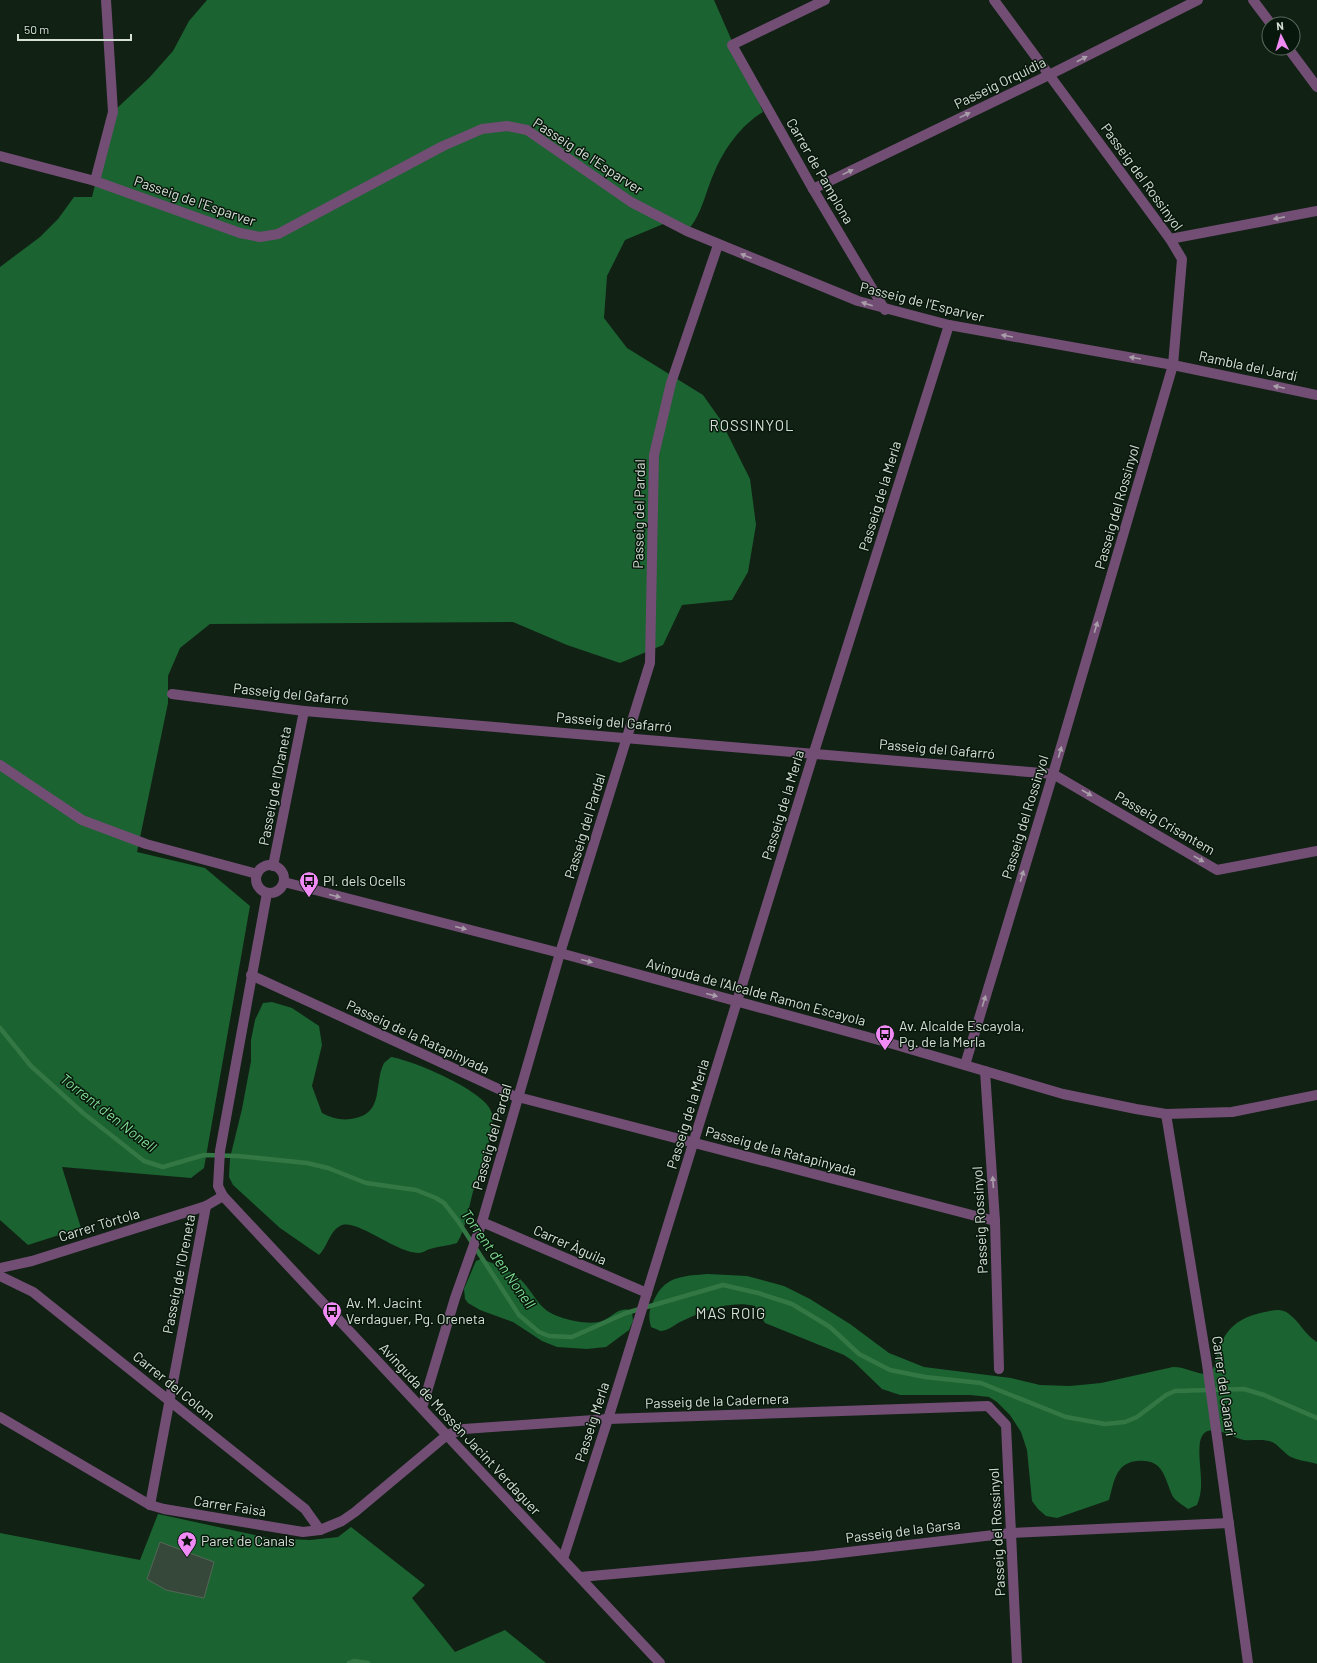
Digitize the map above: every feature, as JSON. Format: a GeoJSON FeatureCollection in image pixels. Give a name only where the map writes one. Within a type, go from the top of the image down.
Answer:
{"type":"FeatureCollection","features":[{"type":"Feature","properties":{"kind":"street","name":"Carrer de Pamplona"},"geometry":{"type":"LineString","coordinates":[[825,0],[732,45],[812,189],[885,310]]}},
{"type":"Feature","properties":{"kind":"street","name":"Passeig del Rossinyol"},"geometry":{"type":"LineString","coordinates":[[965,1065],[1053,774],[1173,365],[1182,259],[1170,239],[994,0]]}},
{"type":"Feature","properties":{"kind":"street","name":"Passeig Orquídia"},"geometry":{"type":"LineString","coordinates":[[812,189],[1049,75],[1198,0]]}},
{"type":"Feature","properties":{"kind":"street"},"geometry":{"type":"LineString","coordinates":[[1253,0],[1265,16]]}},
{"type":"Feature","properties":{"kind":"street"},"geometry":{"type":"LineString","coordinates":[[95,181],[113,112],[108,2]]}},
{"type":"Feature","properties":{"kind":"street"},"geometry":{"type":"LineString","coordinates":[[1294,56],[1317,87]]}},
{"type":"Feature","properties":{"kind":"street","name":"Passeig de l'Esparver"},"geometry":{"type":"LineString","coordinates":[[2,160],[95,181],[240,233],[260,237],[269,237],[278,234],[443,146],[482,129],[507,126],[527,130],[631,202],[687,232],[858,301],[885,310],[949,325],[1173,365]]}},
{"type":"Feature","properties":{"kind":"street"},"geometry":{"type":"LineString","coordinates":[[1170,239],[1317,211]]}},
{"type":"Feature","properties":{"kind":"street","name":"Passeig del Pardal"},"geometry":{"type":"LineString","coordinates":[[422,1408],[455,1298],[482,1222],[560,953],[650,663],[654,455],[671,383],[718,245]]}},
{"type":"Feature","properties":{"kind":"street","name":"Passeig de la Merla"},"geometry":{"type":"LineString","coordinates":[[647,1294],[814,752],[949,325]]}},
{"type":"Feature","properties":{"kind":"street","name":"Rambla del Jardí"},"geometry":{"type":"LineString","coordinates":[[1173,365],[1317,394]]}},
{"type":"Feature","properties":{"kind":"street","name":"Passeig del Gafarró"},"geometry":{"type":"LineString","coordinates":[[172,694],[304,711],[814,752],[1053,774]]}},
{"type":"Feature","properties":{"kind":"street","name":"Passeig de l'Oraneta"},"geometry":{"type":"LineString","coordinates":[[273,866],[304,711]]}},
{"type":"Feature","properties":{"kind":"street"},"geometry":{"type":"LineString","coordinates":[[0,765],[82,820],[146,844],[257,874]]}},
{"type":"Feature","properties":{"kind":"street","name":"Passeig Crisantem"},"geometry":{"type":"LineString","coordinates":[[1053,774],[1217,870],[1317,852]]}},
{"type":"Feature","properties":{"kind":"street"},"geometry":{"type":"LineString","coordinates":[[273,866],[282,872],[284,882],[278,891],[267,893],[258,886],[257,874],[262,868],[273,866]]}},
{"type":"Feature","properties":{"kind":"street","name":"Avinguda de l'Alcalde Ramon Escayola"},"geometry":{"type":"LineString","coordinates":[[284,882],[560,953],[886,1042],[1063,1094],[1166,1114],[1232,1112],[1317,1095]]}},
{"type":"Feature","properties":{"kind":"street"},"geometry":{"type":"LineString","coordinates":[[223,1196],[218,1186],[218,1164],[220,1150],[267,893]]}},
{"type":"Feature","properties":{"kind":"street","name":"Passeig de la Ratapinyada"},"geometry":{"type":"LineString","coordinates":[[251,975],[518,1097],[996,1221]]}},
{"type":"Feature","properties":{"kind":"street","name":"Passeig Rossinyol"},"geometry":{"type":"LineString","coordinates":[[985,1071],[996,1221],[999,1369]]}},
{"type":"Feature","properties":{"kind":"street","name":"Carrer del Canari"},"geometry":{"type":"LineString","coordinates":[[1166,1114],[1207,1364],[1248,1663]]}},
{"type":"Feature","properties":{"kind":"street","name":"Passeig de l'Oreneta"},"geometry":{"type":"LineString","coordinates":[[150,1504],[206,1206],[223,1196]]}},
{"type":"Feature","properties":{"kind":"street","name":"Avinguda de Mossèn Jacint Verdaguer"},"geometry":{"type":"LineString","coordinates":[[223,1196],[660,1663]]}},
{"type":"Feature","properties":{"kind":"street","name":"Carrer Tòrtola"},"geometry":{"type":"LineString","coordinates":[[0,1268],[32,1261],[206,1206]]}},
{"type":"Feature","properties":{"kind":"street","name":"Carrer Àguila"},"geometry":{"type":"LineString","coordinates":[[482,1222],[647,1294]]}},
{"type":"Feature","properties":{"kind":"street","name":"Carrer del Colom"},"geometry":{"type":"LineString","coordinates":[[0,1276],[33,1292],[170,1400],[305,1509],[320,1530]]}},
{"type":"Feature","properties":{"kind":"street","name":"Passeig Merla"},"geometry":{"type":"LineString","coordinates":[[563,1559],[647,1294]]}},
{"type":"Feature","properties":{"kind":"street","name":"Passeig del Rossinyol"},"geometry":{"type":"LineString","coordinates":[[988,1406],[1006,1425],[1017,1663]]}},
{"type":"Feature","properties":{"kind":"street","name":"Passeig de la Cadernera"},"geometry":{"type":"LineString","coordinates":[[447,1435],[464,1429],[608,1418],[988,1406]]}},
{"type":"Feature","properties":{"kind":"street","name":"Carrer Faisà"},"geometry":{"type":"LineString","coordinates":[[0,1417],[150,1504],[164,1509],[303,1532],[320,1530],[342,1521],[355,1512],[447,1435]]}},
{"type":"Feature","properties":{"kind":"street","name":"Passeig de la Garsa"},"geometry":{"type":"LineString","coordinates":[[580,1577],[814,1556],[1011,1533],[1229,1523]]}},
{"type":"Feature","properties":{"kind":"green space"},"geometry":{"type":"Polygon","coordinates":[[[207,0],[714,0],[763,112],[755,117],[740,131],[728,147],[714,173],[700,211],[687,231],[668,222],[625,240],[607,276],[604,318],[627,348],[703,395],[720,419],[750,479],[756,525],[748,572],[732,600],[682,605],[663,645],[620,663],[567,645],[513,622],[210,624],[180,648],[168,676],[168,703],[137,852],[205,868],[250,906],[204,1168],[191,1178],[62,1167],[81,1228],[28,1245],[0,1220],[0,267],[40,237],[58,219],[74,197],[92,197],[113,112],[149,78],[173,51],[189,21],[207,0]]]}},
{"type":"Feature","properties":{"kind":"green space"},"geometry":{"type":"Polygon","coordinates":[[[272,1002],[292,1008],[319,1026],[322,1045],[312,1086],[322,1113],[326,1115],[339,1119],[352,1119],[365,1115],[371,1110],[375,1103],[384,1063],[391,1057],[415,1064],[448,1078],[478,1096],[488,1105],[492,1114],[490,1139],[473,1192],[466,1222],[457,1243],[429,1249],[420,1253],[410,1252],[366,1231],[347,1225],[340,1226],[333,1232],[325,1248],[319,1255],[280,1228],[233,1185],[229,1177],[230,1158],[242,1109],[251,1061],[251,1040],[255,1020],[263,1003],[272,1002]]]}},
{"type":"Feature","properties":{"kind":"green space"},"geometry":{"type":"Polygon","coordinates":[[[481,1259],[490,1262],[518,1277],[542,1306],[560,1317],[574,1321],[594,1323],[604,1320],[619,1311],[627,1310],[632,1311],[633,1321],[629,1330],[606,1347],[587,1349],[557,1347],[542,1341],[513,1322],[480,1310],[468,1303],[465,1299],[464,1289],[476,1261],[481,1259]]]}},
{"type":"Feature","properties":{"kind":"green space"},"geometry":{"type":"Polygon","coordinates":[[[708,1274],[747,1276],[784,1286],[810,1299],[850,1324],[889,1353],[924,1367],[1011,1378],[1040,1385],[1070,1386],[1101,1383],[1173,1367],[1210,1374],[1214,1367],[1220,1345],[1224,1337],[1234,1325],[1256,1314],[1281,1310],[1293,1317],[1309,1336],[1317,1342],[1317,1464],[1291,1457],[1271,1441],[1244,1440],[1219,1431],[1207,1431],[1203,1435],[1200,1442],[1201,1490],[1197,1505],[1188,1509],[1179,1503],[1172,1495],[1164,1475],[1157,1466],[1146,1461],[1137,1461],[1124,1466],[1120,1470],[1114,1481],[1109,1500],[1057,1518],[1046,1516],[1032,1501],[1027,1450],[1021,1432],[1010,1415],[997,1402],[989,1397],[970,1395],[900,1395],[882,1389],[853,1361],[844,1355],[765,1323],[755,1306],[736,1304],[717,1308],[698,1314],[666,1330],[660,1331],[651,1327],[649,1315],[650,1309],[660,1290],[665,1285],[684,1276],[708,1274]]]}},
{"type":"Feature","properties":{"kind":"green space"},"geometry":{"type":"Polygon","coordinates":[[[158,1514],[269,1538],[310,1540],[338,1537],[351,1527],[425,1585],[412,1598],[455,1652],[505,1630],[546,1663],[0,1663],[0,1533],[140,1560],[158,1514]]]}},
{"type":"Feature","properties":{"kind":"building"},"geometry":{"type":"Polygon","coordinates":[[[160,1542],[214,1562],[204,1598],[166,1590],[147,1579],[160,1542]]]}},
{"type":"Feature","properties":{"kind":"waterway","name":"Torrent d'en Nonell"},"geometry":{"type":"LineString","coordinates":[[0,1028],[31,1066],[83,1113],[144,1161],[163,1167],[204,1155],[238,1156],[307,1163],[328,1168],[366,1183],[416,1190],[436,1198],[444,1203],[458,1221],[519,1315],[539,1332],[549,1336],[572,1337],[626,1313],[723,1285],[758,1293],[792,1304],[830,1327],[859,1354],[890,1370],[925,1377],[981,1383],[1066,1417],[1105,1424],[1125,1422],[1137,1417],[1166,1395],[1175,1391],[1244,1389],[1264,1395],[1317,1418]]}},
{"type":"Feature","properties":{"kind":"waterway"},"geometry":{"type":"LineString","coordinates":[[349,1663],[354,1661],[368,1663]]}},
{"type":"Feature","properties":{"kind":"place","name":"Pl. dels Ocells"},"geometry":{"type":"Point","coordinates":[309,898]}},
{"type":"Feature","properties":{"kind":"place","name":"Av. Alcalde Escayola, Pg. de la Merla"},"geometry":{"type":"Point","coordinates":[885,1051]}},
{"type":"Feature","properties":{"kind":"place","name":"Av. M. Jacint Verdaguer, Pg. Oreneta"},"geometry":{"type":"Point","coordinates":[332,1328]}},
{"type":"Feature","properties":{"kind":"place","name":"Paret de Canals"},"geometry":{"type":"Point","coordinates":[187,1558]}},
{"type":"Feature","properties":{"kind":"district","name":"ROSSINYOL"},"geometry":{"type":"Point","coordinates":[752,426]}},
{"type":"Feature","properties":{"kind":"district","name":"MAS ROIG"},"geometry":{"type":"Point","coordinates":[731,1314]}}]}
